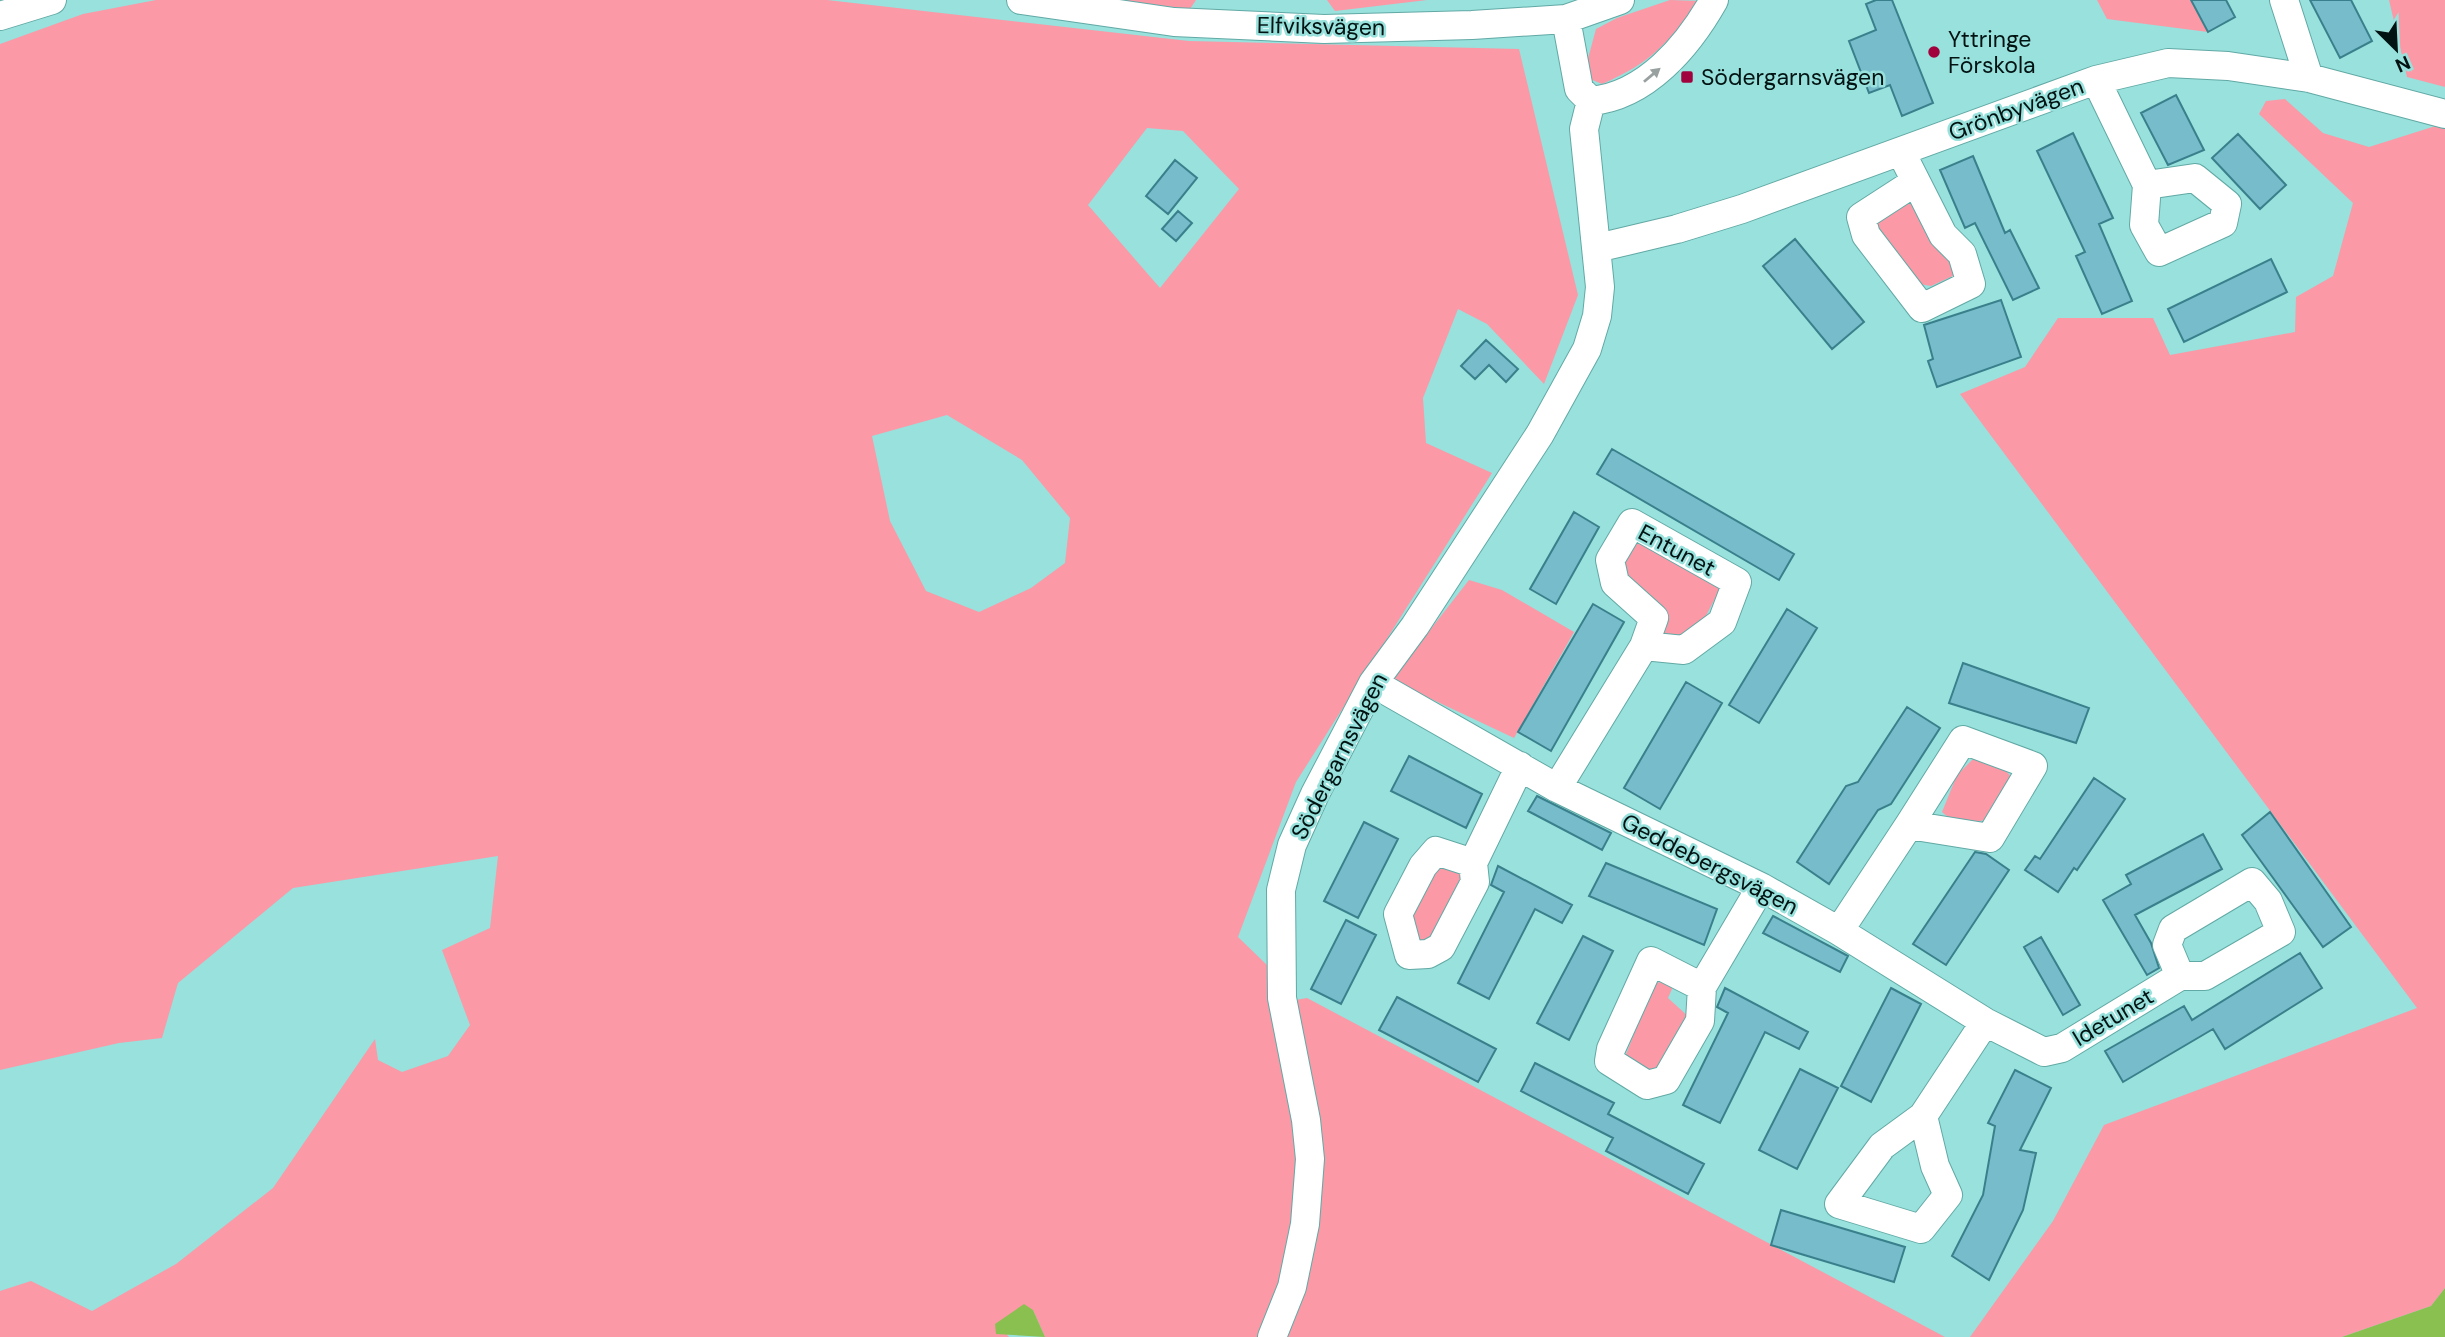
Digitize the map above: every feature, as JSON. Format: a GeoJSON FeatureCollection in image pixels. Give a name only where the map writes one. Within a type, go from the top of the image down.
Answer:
{"type":"FeatureCollection","features":[{"type":"Feature","properties":{"kind":"street"},"geometry":{"type":"LineString","coordinates":[[0,16],[52,0]]}},
{"type":"Feature","properties":{"kind":"street","name":"Elfviksvägen"},"geometry":{"type":"LineString","coordinates":[[1021,0],[1163,21],[1324,29],[1472,26],[1566,19],[1620,0]]}},
{"type":"Feature","properties":{"kind":"street"},"geometry":{"type":"LineString","coordinates":[[1566,19],[1579,89],[1591,101],[1612,99],[1641,84],[1688,40],[1714,0]]}},
{"type":"Feature","properties":{"kind":"street"},"geometry":{"type":"LineString","coordinates":[[2284,0],[2309,78]]}},
{"type":"Feature","properties":{"kind":"street","name":"Grönbyvägen"},"geometry":{"type":"LineString","coordinates":[[1597,247],[1677,229],[1742,209],[2096,80],[2168,63],[2228,66],[2309,78],[2445,114]]}},
{"type":"Feature","properties":{"kind":"street"},"geometry":{"type":"LineString","coordinates":[[2096,80],[2147,185]]}},
{"type":"Feature","properties":{"kind":"street","name":"Södergarnsvägen"},"geometry":{"type":"LineString","coordinates":[[1272,1337],[1292,1287],[1305,1224],[1310,1159],[1306,1120],[1282,998],[1281,890],[1292,845],[1315,794],[1373,683],[1415,626],[1572,380],[1587,349],[1597,316],[1600,287],[1584,129],[1591,101]]}},
{"type":"Feature","properties":{"kind":"street"},"geometry":{"type":"LineString","coordinates":[[1901,152],[1915,182]]}},
{"type":"Feature","properties":{"kind":"street","name":"Entunet"},"geometry":{"type":"LineString","coordinates":[[1557,788],[1644,646],[1654,618],[1615,583],[1610,560],[1632,523],[1737,582],[1721,622],[1684,650],[1644,646]]}},
{"type":"Feature","properties":{"kind":"street","name":"Geddebergsvägen"},"geometry":{"type":"LineString","coordinates":[[1373,683],[1557,788],[1761,887],[1839,931],[1985,1022],[2043,1052]]}},
{"type":"Feature","properties":{"kind":"street"},"geometry":{"type":"LineString","coordinates":[[1473,863],[1520,766]]}},
{"type":"Feature","properties":{"kind":"street"},"geometry":{"type":"LineString","coordinates":[[1839,931],[1909,825]]}},
{"type":"Feature","properties":{"kind":"street"},"geometry":{"type":"LineString","coordinates":[[1702,987],[1761,887]]}},
{"type":"Feature","properties":{"kind":"street","name":"Idetunet"},"geometry":{"type":"LineString","coordinates":[[2043,1052],[2062,1048],[2180,976]]}},
{"type":"Feature","properties":{"kind":"street"},"geometry":{"type":"LineString","coordinates":[[1923,1116],[1985,1022]]}},
{"type":"Feature","properties":{"kind":"shaded area"},"geometry":{"type":"Polygon","coordinates":[[[156,0],[827,0],[1189,41],[1519,49],[1578,295],[1544,384],[1487,324],[1458,309],[1423,398],[1426,443],[1492,473],[1296,782],[1238,937],[1268,966],[1272,1004],[1307,998],[1945,1337],[1045,1337],[1033,1310],[1007,1335],[1009,1337],[0,1337],[0,1291],[31,1281],[92,1311],[176,1264],[273,1188],[375,1039],[378,1060],[402,1072],[448,1056],[470,1025],[442,950],[490,928],[498,856],[293,888],[178,983],[162,1038],[119,1043],[0,1070],[0,44],[83,14],[156,0]],[[1147,128],[1088,205],[1160,288],[1239,189],[1183,131],[1147,128]],[[947,415],[872,436],[890,521],[926,591],[979,612],[1031,588],[1065,563],[1070,518],[1022,460],[947,415]]]}},
{"type":"Feature","properties":{"kind":"shaded area"},"geometry":{"type":"Polygon","coordinates":[[[1112,0],[1196,0],[1190,9],[1112,0]]]}},
{"type":"Feature","properties":{"kind":"shaded area"},"geometry":{"type":"Polygon","coordinates":[[[1327,0],[1427,0],[1335,11],[1327,0]]]}},
{"type":"Feature","properties":{"kind":"shaded area"},"geometry":{"type":"Polygon","coordinates":[[[1670,0],[1700,1],[1668,40],[1647,59],[1602,84],[1590,79],[1586,66],[1596,29],[1617,18],[1670,0]]]}},
{"type":"Feature","properties":{"kind":"shaded area"},"geometry":{"type":"Polygon","coordinates":[[[2097,0],[2191,0],[2208,32],[2107,19],[2097,0]]]}},
{"type":"Feature","properties":{"kind":"shaded area"},"geometry":{"type":"Polygon","coordinates":[[[2389,0],[2445,0],[2445,87],[2407,77],[2389,0]]]}},
{"type":"Feature","properties":{"kind":"shaded area"},"geometry":{"type":"Polygon","coordinates":[[[2285,99],[2323,133],[2369,147],[2445,123],[2445,1288],[2431,1306],[2342,1337],[1970,1337],[2053,1221],[2104,1125],[2417,1008],[1960,394],[2025,367],[2058,318],[2153,318],[2170,355],[2295,332],[2296,297],[2333,276],[2353,203],[2259,114],[2266,101],[2285,99]]]}},
{"type":"Feature","properties":{"kind":"shaded area"},"geometry":{"type":"Polygon","coordinates":[[[1908,194],[1926,230],[1944,243],[1955,275],[1931,286],[1919,284],[1871,231],[1876,214],[1908,194]]]}},
{"type":"Feature","properties":{"kind":"shaded area"},"geometry":{"type":"Polygon","coordinates":[[[1634,541],[1644,541],[1712,577],[1720,589],[1699,629],[1662,642],[1626,583],[1623,553],[1634,541]]]}},
{"type":"Feature","properties":{"kind":"shaded area"},"geometry":{"type":"Polygon","coordinates":[[[1469,580],[1502,590],[1574,632],[1514,738],[1391,680],[1469,580]]]}},
{"type":"Feature","properties":{"kind":"shaded area"},"geometry":{"type":"Polygon","coordinates":[[[1975,757],[2000,764],[2012,778],[1984,820],[1962,822],[1942,812],[1957,775],[1975,757]]]}},
{"type":"Feature","properties":{"kind":"shaded area"},"geometry":{"type":"Polygon","coordinates":[[[1439,862],[1464,875],[1430,942],[1421,941],[1407,926],[1439,862]]]}},
{"type":"Feature","properties":{"kind":"shaded area"},"geometry":{"type":"Polygon","coordinates":[[[1676,980],[1668,998],[1690,1018],[1658,1080],[1625,1057],[1654,983],[1676,980]]]}},
{"type":"Feature","properties":{"kind":"shaded area"},"geometry":{"type":"Polygon","coordinates":[[[2445,1288],[2445,1337],[2342,1337],[2431,1306],[2445,1288]]]}},
{"type":"Feature","properties":{"kind":"shaded area"},"geometry":{"type":"Polygon","coordinates":[[[1024,1304],[1033,1310],[1045,1337],[996,1334],[995,1324],[1024,1304]]]}},
{"type":"Feature","properties":{"kind":"building"},"geometry":{"type":"Polygon","coordinates":[[[1876,0],[1892,0],[1933,103],[1902,116],[1890,85],[1869,93],[1849,41],[1876,30],[1866,4],[1876,0]]]}},
{"type":"Feature","properties":{"kind":"building"},"geometry":{"type":"Polygon","coordinates":[[[2191,0],[2226,0],[2235,17],[2208,32],[2191,0]]]}},
{"type":"Feature","properties":{"kind":"building"},"geometry":{"type":"Polygon","coordinates":[[[2310,0],[2351,0],[2372,41],[2340,58],[2310,0]]]}},
{"type":"Feature","properties":{"kind":"building"},"geometry":{"type":"Polygon","coordinates":[[[2176,95],[2204,150],[2168,165],[2141,113],[2176,95]]]}},
{"type":"Feature","properties":{"kind":"building"},"geometry":{"type":"Polygon","coordinates":[[[2073,133],[2113,218],[2099,224],[2132,301],[2102,314],[2076,256],[2085,252],[2037,151],[2073,133]]]}},
{"type":"Feature","properties":{"kind":"building"},"geometry":{"type":"Polygon","coordinates":[[[2238,134],[2286,185],[2260,209],[2212,158],[2238,134]]]}},
{"type":"Feature","properties":{"kind":"building"},"geometry":{"type":"Polygon","coordinates":[[[1973,156],[2005,233],[2010,230],[2039,288],[2013,300],[1975,223],[1965,228],[1940,170],[1973,156]]]}},
{"type":"Feature","properties":{"kind":"building"},"geometry":{"type":"Polygon","coordinates":[[[1175,160],[1197,178],[1168,214],[1146,196],[1175,160]]]}},
{"type":"Feature","properties":{"kind":"building"},"geometry":{"type":"Polygon","coordinates":[[[1178,211],[1192,223],[1176,241],[1162,229],[1178,211]]]}},
{"type":"Feature","properties":{"kind":"building"},"geometry":{"type":"Polygon","coordinates":[[[1795,239],[1864,322],[1832,349],[1763,266],[1795,239]]]}},
{"type":"Feature","properties":{"kind":"building"},"geometry":{"type":"Polygon","coordinates":[[[2271,259],[2287,292],[2184,342],[2168,309],[2271,259]]]}},
{"type":"Feature","properties":{"kind":"building"},"geometry":{"type":"Polygon","coordinates":[[[2001,300],[2021,357],[1937,387],[1928,361],[1933,359],[1924,325],[2001,300]]]}},
{"type":"Feature","properties":{"kind":"building"},"geometry":{"type":"Polygon","coordinates":[[[1486,340],[1518,369],[1506,382],[1489,365],[1475,379],[1461,366],[1486,340]]]}},
{"type":"Feature","properties":{"kind":"building"},"geometry":{"type":"Polygon","coordinates":[[[1612,449],[1794,554],[1779,580],[1597,474],[1612,449]]]}},
{"type":"Feature","properties":{"kind":"building"},"geometry":{"type":"Polygon","coordinates":[[[1574,512],[1599,527],[1556,604],[1530,589],[1574,512]]]}},
{"type":"Feature","properties":{"kind":"building"},"geometry":{"type":"Polygon","coordinates":[[[1593,604],[1624,622],[1551,751],[1518,732],[1593,604]]]}},
{"type":"Feature","properties":{"kind":"building"},"geometry":{"type":"Polygon","coordinates":[[[1787,609],[1817,628],[1759,723],[1729,705],[1787,609]]]}},
{"type":"Feature","properties":{"kind":"building"},"geometry":{"type":"Polygon","coordinates":[[[1963,663],[2089,708],[2076,743],[1949,703],[1963,663]]]}},
{"type":"Feature","properties":{"kind":"building"},"geometry":{"type":"Polygon","coordinates":[[[1686,682],[1722,703],[1660,809],[1624,788],[1686,682]]]}},
{"type":"Feature","properties":{"kind":"building"},"geometry":{"type":"Polygon","coordinates":[[[1907,707],[1940,728],[1891,804],[1878,810],[1829,884],[1797,862],[1846,786],[1858,782],[1907,707]]]}},
{"type":"Feature","properties":{"kind":"building"},"geometry":{"type":"Polygon","coordinates":[[[1409,756],[1482,794],[1466,828],[1391,791],[1409,756]]]}},
{"type":"Feature","properties":{"kind":"building"},"geometry":{"type":"Polygon","coordinates":[[[2094,778],[2125,799],[2077,870],[2074,868],[2058,892],[2025,870],[2035,856],[2040,859],[2094,778]]]}},
{"type":"Feature","properties":{"kind":"building"},"geometry":{"type":"Polygon","coordinates":[[[1537,796],[1611,833],[1602,850],[1528,811],[1537,796]]]}},
{"type":"Feature","properties":{"kind":"building"},"geometry":{"type":"Polygon","coordinates":[[[2270,812],[2351,927],[2323,947],[2242,835],[2270,812]]]}},
{"type":"Feature","properties":{"kind":"building"},"geometry":{"type":"Polygon","coordinates":[[[1364,822],[1398,839],[1358,918],[1324,901],[1364,822]]]}},
{"type":"Feature","properties":{"kind":"building"},"geometry":{"type":"Polygon","coordinates":[[[2203,834],[2222,869],[2135,915],[2151,943],[2159,968],[2147,975],[2103,900],[2131,884],[2126,875],[2203,834]]]}},
{"type":"Feature","properties":{"kind":"building"},"geometry":{"type":"Polygon","coordinates":[[[1975,852],[1986,854],[2009,870],[1946,965],[1913,944],[1975,852]]]}},
{"type":"Feature","properties":{"kind":"building"},"geometry":{"type":"Polygon","coordinates":[[[1606,863],[1717,909],[1704,945],[1589,896],[1606,863]]]}},
{"type":"Feature","properties":{"kind":"building"},"geometry":{"type":"Polygon","coordinates":[[[1498,866],[1572,905],[1562,923],[1535,909],[1489,999],[1458,983],[1504,892],[1491,885],[1498,866]]]}},
{"type":"Feature","properties":{"kind":"building"},"geometry":{"type":"Polygon","coordinates":[[[1773,916],[1848,956],[1840,972],[1763,933],[1773,916]]]}},
{"type":"Feature","properties":{"kind":"building"},"geometry":{"type":"Polygon","coordinates":[[[1346,920],[1376,935],[1341,1004],[1311,989],[1346,920]]]}},
{"type":"Feature","properties":{"kind":"building"},"geometry":{"type":"Polygon","coordinates":[[[1583,936],[1613,951],[1569,1040],[1537,1023],[1583,936]]]}},
{"type":"Feature","properties":{"kind":"building"},"geometry":{"type":"Polygon","coordinates":[[[2041,937],[2080,1005],[2063,1015],[2024,947],[2041,937]]]}},
{"type":"Feature","properties":{"kind":"building"},"geometry":{"type":"Polygon","coordinates":[[[2300,953],[2322,988],[2225,1049],[2213,1029],[2123,1082],[2105,1051],[2184,1006],[2192,1020],[2300,953]]]}},
{"type":"Feature","properties":{"kind":"building"},"geometry":{"type":"Polygon","coordinates":[[[1725,988],[1808,1032],[1799,1049],[1765,1032],[1720,1123],[1683,1105],[1728,1013],[1717,1007],[1725,988]]]}},
{"type":"Feature","properties":{"kind":"building"},"geometry":{"type":"Polygon","coordinates":[[[1891,988],[1921,1004],[1871,1102],[1841,1086],[1891,988]]]}},
{"type":"Feature","properties":{"kind":"building"},"geometry":{"type":"Polygon","coordinates":[[[1397,997],[1496,1049],[1478,1082],[1379,1030],[1397,997]]]}},
{"type":"Feature","properties":{"kind":"building"},"geometry":{"type":"Polygon","coordinates":[[[1535,1063],[1614,1103],[1608,1114],[1704,1164],[1688,1194],[1606,1151],[1613,1138],[1521,1091],[1535,1063]]]}},
{"type":"Feature","properties":{"kind":"building"},"geometry":{"type":"Polygon","coordinates":[[[1800,1069],[1838,1088],[1797,1169],[1759,1150],[1800,1069]]]}},
{"type":"Feature","properties":{"kind":"building"},"geometry":{"type":"Polygon","coordinates":[[[2015,1070],[2051,1088],[2020,1150],[2036,1153],[2023,1210],[1989,1280],[1952,1256],[1983,1195],[1995,1126],[1988,1123],[2015,1070]]]}},
{"type":"Feature","properties":{"kind":"building"},"geometry":{"type":"Polygon","coordinates":[[[1781,1210],[1905,1247],[1894,1282],[1771,1245],[1781,1210]]]}},
{"type":"Feature","properties":{"kind":"place","name":"Yttringe Förskola"},"geometry":{"type":"Point","coordinates":[1934,52]}},
{"type":"Feature","properties":{"kind":"place","name":"Södergarnsvägen"},"geometry":{"type":"Point","coordinates":[1687,77]}}]}
